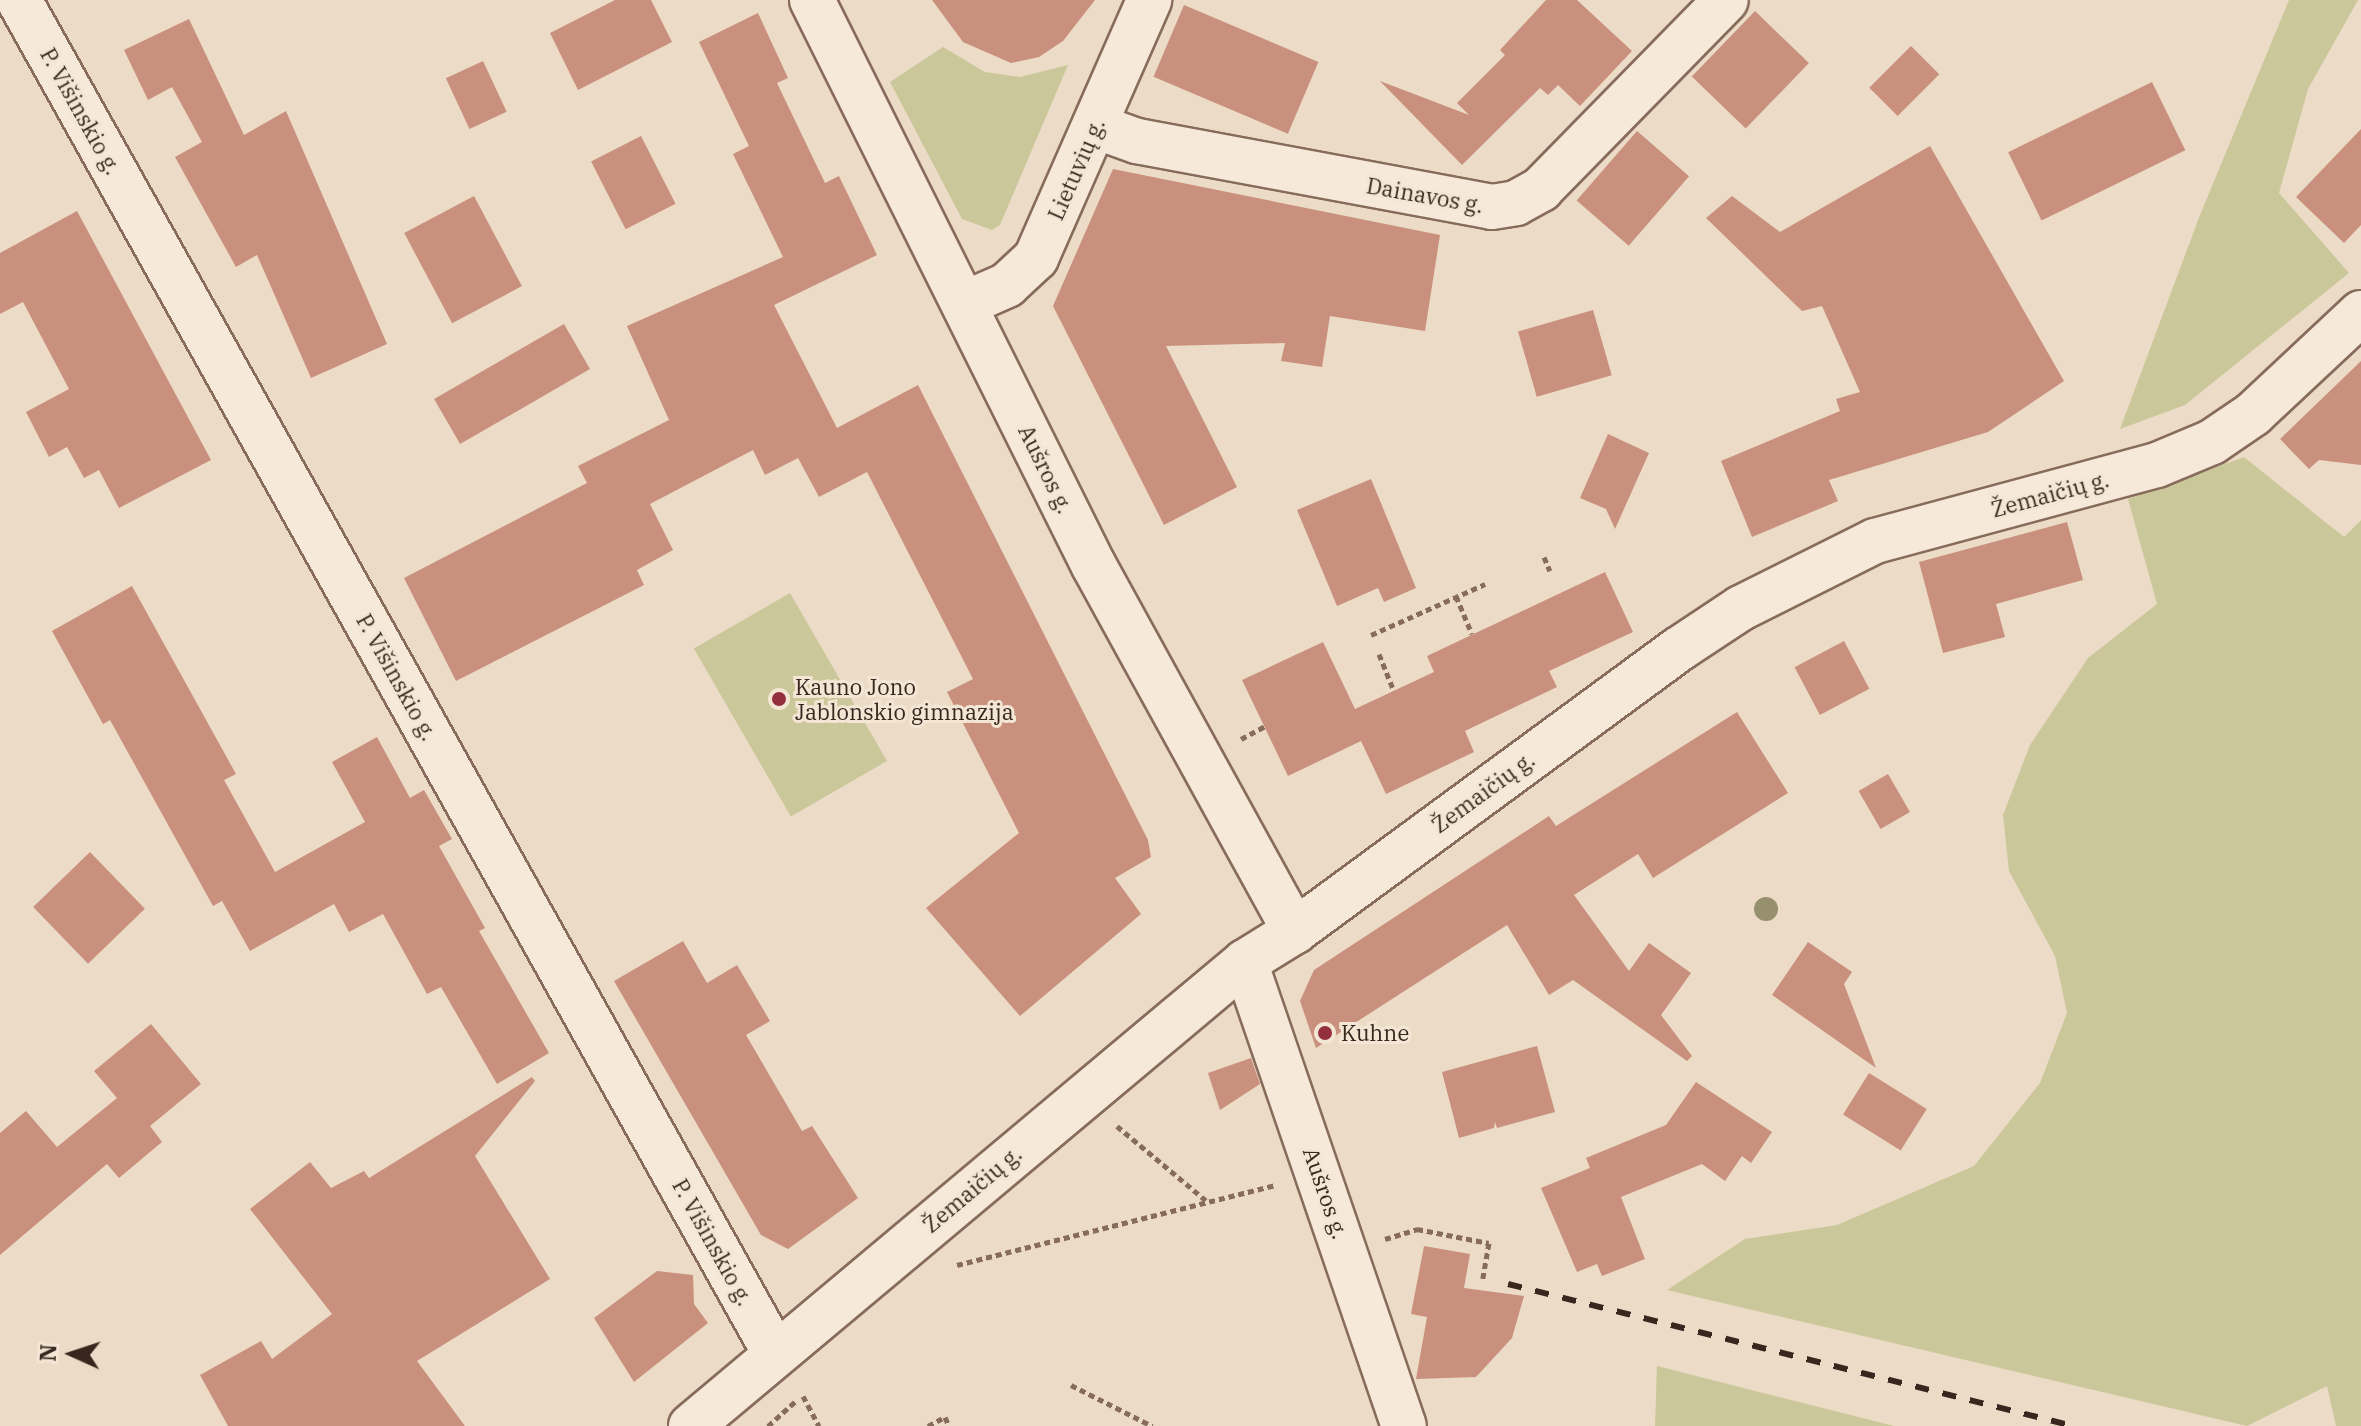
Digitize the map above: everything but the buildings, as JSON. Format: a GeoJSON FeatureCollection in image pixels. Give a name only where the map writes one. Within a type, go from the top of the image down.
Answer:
{"type":"FeatureCollection","features":[{"type":"Feature","properties":{"kind":"street","name":"P. Višinskio g."},"geometry":{"type":"LineString","coordinates":[[19,0],[775,1353]]}},
{"type":"Feature","properties":{"kind":"street","name":"Aušros g."},"geometry":{"type":"LineString","coordinates":[[812,0],[1094,566],[1295,931]]}},
{"type":"Feature","properties":{"kind":"street","name":"Lietuvių g."},"geometry":{"type":"LineString","coordinates":[[964,304],[1007,285],[1036,258],[1149,0]]}},
{"type":"Feature","properties":{"kind":"street","name":"Dainavos g."},"geometry":{"type":"LineString","coordinates":[[1095,126],[1137,141],[1492,207],[1516,203],[1541,189],[1726,0]]}},
{"type":"Feature","properties":{"kind":"street","name":"Žemaičių g."},"geometry":{"type":"LineString","coordinates":[[691,1426],[1245,962],[1295,931],[1741,608],[1875,541],[2157,465],[2212,442],[2253,414],[2361,313]]}},
{"type":"Feature","properties":{"kind":"street","name":"Aušros g."},"geometry":{"type":"LineString","coordinates":[[1245,962],[1404,1426]]}},
{"type":"Feature","properties":{"kind":"path"},"geometry":{"type":"LineString","coordinates":[[1544,557],[1550,571]]}},
{"type":"Feature","properties":{"kind":"path"},"geometry":{"type":"LineString","coordinates":[[1371,635],[1485,584]]}},
{"type":"Feature","properties":{"kind":"path"},"geometry":{"type":"LineString","coordinates":[[1456,596],[1472,634]]}},
{"type":"Feature","properties":{"kind":"path"},"geometry":{"type":"LineString","coordinates":[[1379,654],[1394,691]]}},
{"type":"Feature","properties":{"kind":"path"},"geometry":{"type":"LineString","coordinates":[[1116,1126],[1208,1202]]}},
{"type":"Feature","properties":{"kind":"path"},"geometry":{"type":"LineString","coordinates":[[957,1265],[1319,1174]]}},
{"type":"Feature","properties":{"kind":"path"},"geometry":{"type":"LineString","coordinates":[[1346,1252],[1417,1229],[1489,1243],[1483,1278]]}},
{"type":"Feature","properties":{"kind":"path"},"geometry":{"type":"LineString","coordinates":[[1071,1385],[1152,1426]]}},
{"type":"Feature","properties":{"kind":"path"},"geometry":{"type":"LineString","coordinates":[[803,1396],[819,1426]]}},
{"type":"Feature","properties":{"kind":"path"},"geometry":{"type":"LineString","coordinates":[[928,1426],[945,1417],[949,1426]]}},
{"type":"Feature","properties":{"kind":"shaded area"},"geometry":{"type":"Polygon","coordinates":[[[2289,0],[2358,0],[2308,89],[2279,193],[2349,273],[2185,405],[2120,429],[2200,215],[2289,0]]]}},
{"type":"Feature","properties":{"kind":"shaded area"},"geometry":{"type":"Polygon","coordinates":[[[943,47],[985,72],[1020,77],[1068,65],[1000,225],[992,230],[962,219],[890,82],[943,47]]]}},
{"type":"Feature","properties":{"kind":"shaded area"},"geometry":{"type":"Polygon","coordinates":[[[2244,457],[2344,537],[2361,520],[2361,1426],[2336,1426],[2327,1386],[2247,1426],[1667,1290],[1745,1239],[1837,1225],[1974,1166],[2040,1083],[2067,1013],[2055,956],[2009,871],[2003,815],[2030,745],[2088,658],[2157,604],[2128,499],[2244,457]]]}},
{"type":"Feature","properties":{"kind":"shaded area"},"geometry":{"type":"Polygon","coordinates":[[[790,593],[887,761],[791,817],[694,648],[790,593]]]}},
{"type":"Feature","properties":{"kind":"shaded area"},"geometry":{"type":"Polygon","coordinates":[[[1657,1366],[1894,1426],[1655,1426],[1657,1366]]]}},
{"type":"Feature","properties":{"kind":"railway"},"geometry":{"type":"LineString","coordinates":[[1508,1284],[2073,1426]]}},
{"type":"Feature","properties":{"kind":"place","name":"Kauno Jono Jablonskio gimnazija"},"geometry":{"type":"Point","coordinates":[779,699]}},
{"type":"Feature","properties":{"kind":"place","name":"Kuhne"},"geometry":{"type":"Point","coordinates":[1325,1033]}}]}
